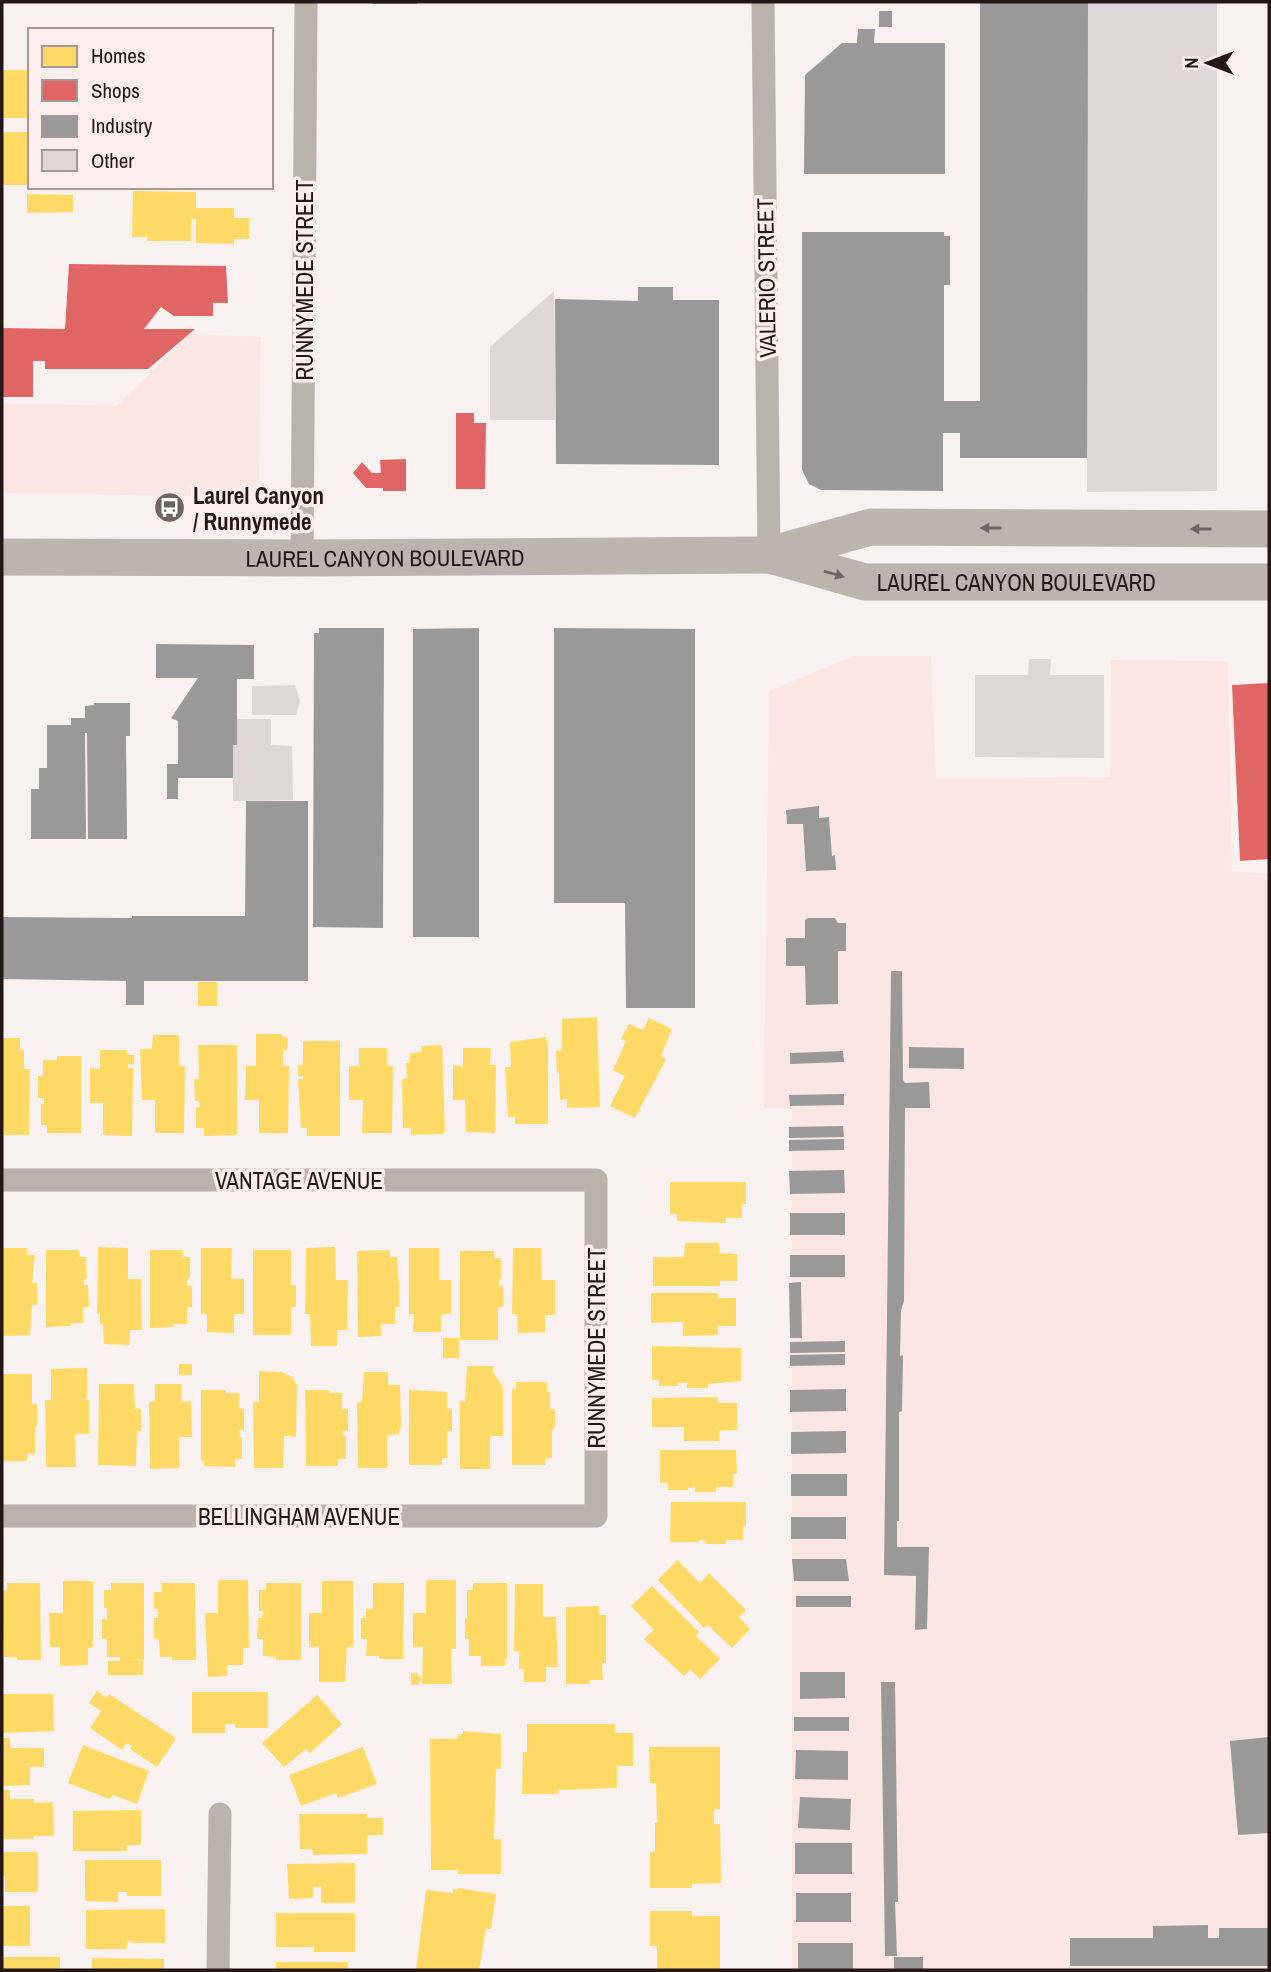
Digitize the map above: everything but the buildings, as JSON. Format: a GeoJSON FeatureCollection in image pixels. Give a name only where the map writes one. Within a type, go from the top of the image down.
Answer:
{"type":"FeatureCollection","features":[{"type":"Feature","properties":{"kind":"main road","name":"LAUREL CANYON BOULEVARD"},"geometry":{"type":"LineString","coordinates":[[2,557],[769,555],[871,527],[1269,530]]}},
{"type":"Feature","properties":{"kind":"main road","name":"LAUREL CANYON BOULEVARD"},"geometry":{"type":"LineString","coordinates":[[769,555],[865,582],[1269,582]]}},
{"type":"Feature","properties":{"kind":"street","name":"RUNNYMEDE STREET"},"geometry":{"type":"LineString","coordinates":[[302,558],[306,2]]}},
{"type":"Feature","properties":{"kind":"street","name":"VALERIO STREET"},"geometry":{"type":"LineString","coordinates":[[763,2],[769,555]]}},
{"type":"Feature","properties":{"kind":"street","name":"VANTAGE AVENUE"},"geometry":{"type":"LineString","coordinates":[[2,1180],[596,1180]]}},
{"type":"Feature","properties":{"kind":"street","name":"RUNNYMEDE STREET"},"geometry":{"type":"LineString","coordinates":[[596,1180],[596,1516]]}},
{"type":"Feature","properties":{"kind":"street","name":"BELLINGHAM AVENUE"},"geometry":{"type":"LineString","coordinates":[[2,1516],[596,1516]]}},
{"type":"Feature","properties":{"kind":"street"},"geometry":{"type":"LineString","coordinates":[[218,1970],[220,1814]]}},
{"type":"Feature","properties":{"kind":"shaded area"},"geometry":{"type":"Polygon","coordinates":[[[190,334],[261,337],[259,481],[245,497],[2,493],[2,403],[116,406],[190,334]]]}},
{"type":"Feature","properties":{"kind":"shaded area"},"geometry":{"type":"Polygon","coordinates":[[[854,656],[931,656],[936,778],[1110,777],[1111,660],[1228,661],[1232,871],[1269,874],[1269,1970],[792,1970],[792,1109],[764,1108],[769,691],[854,656]]]}},
{"type":"Feature","properties":{"kind":"place","name":"Laurel Canyon / Runnymede"},"geometry":{"type":"Point","coordinates":[170,508]}}]}
